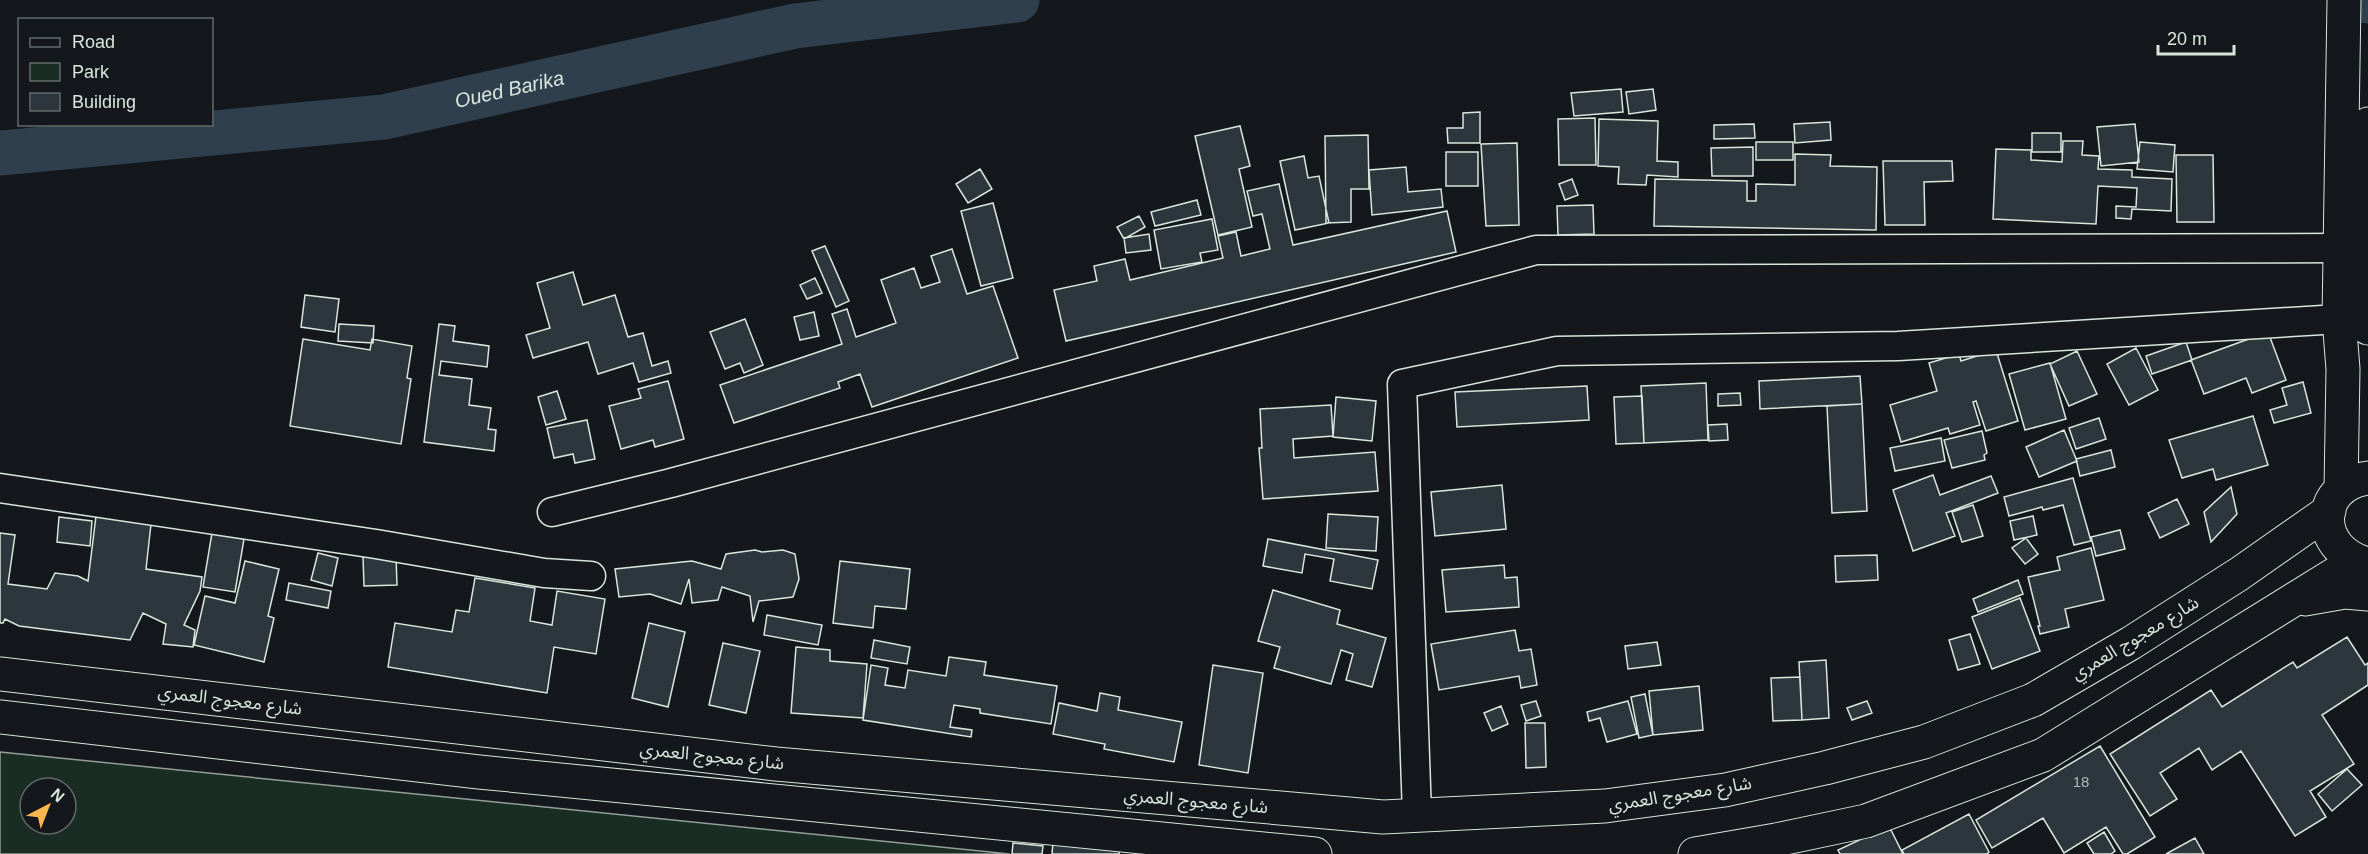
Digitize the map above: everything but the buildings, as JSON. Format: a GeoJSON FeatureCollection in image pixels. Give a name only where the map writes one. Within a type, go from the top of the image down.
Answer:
{"type":"FeatureCollection","features":[{"type":"Feature","properties":{"kind":"main road"},"geometry":{"type":"LineString","coordinates":[[2344,0],[2364,306],[2353,324],[2343,369],[2346,493],[2330,536],[2336,547],[2345,555],[2362,562]]}},
{"type":"Feature","properties":{"kind":"main road"},"geometry":{"type":"LineString","coordinates":[[2353,324],[2341,248],[2354,179],[2368,124]]}},
{"type":"Feature","properties":{"kind":"main road","name":"شارع معجوج العمري"},"geometry":{"type":"LineString","coordinates":[[0,674],[776,764],[1383,817],[1605,806],[1725,790],[1825,768],[1924,742],[2033,700],[2131,643],[2239,574],[2346,493]]}},
{"type":"Feature","properties":{"kind":"main road"},"geometry":{"type":"LineString","coordinates":[[1695,854],[1866,821],[2043,755],[2294,601],[2362,562]]}},
{"type":"Feature","properties":{"kind":"main road"},"geometry":{"type":"LineString","coordinates":[[2294,601],[2345,592],[2368,594]]}},
{"type":"Feature","properties":{"kind":"main road"},"geometry":{"type":"LineString","coordinates":[[0,717],[479,772],[1315,854]]}},
{"type":"Feature","properties":{"kind":"street"},"geometry":{"type":"LineString","coordinates":[[552,512],[682,480],[1536,250],[2341,248]]}},
{"type":"Feature","properties":{"kind":"street"},"geometry":{"type":"LineString","coordinates":[[1417,815],[1402,384],[1557,351],[1898,346],[2353,324]]}},
{"type":"Feature","properties":{"kind":"street"},"geometry":{"type":"LineString","coordinates":[[0,488],[376,544],[544,573],[591,576]]}},
{"type":"Feature","properties":{"kind":"green space"},"geometry":{"type":"Polygon","coordinates":[[[0,752],[1010,854],[0,854],[0,752]]]}},
{"type":"Feature","properties":{"kind":"waterway","name":"Oued Barika"},"geometry":{"type":"LineString","coordinates":[[0,153],[384,117],[795,26],[1017,0]]}},
{"type":"Feature","properties":{"kind":"waterway","name":"Oued Barika"},"geometry":{"type":"LineString","coordinates":[[2359,0],[2368,1]]}}]}
